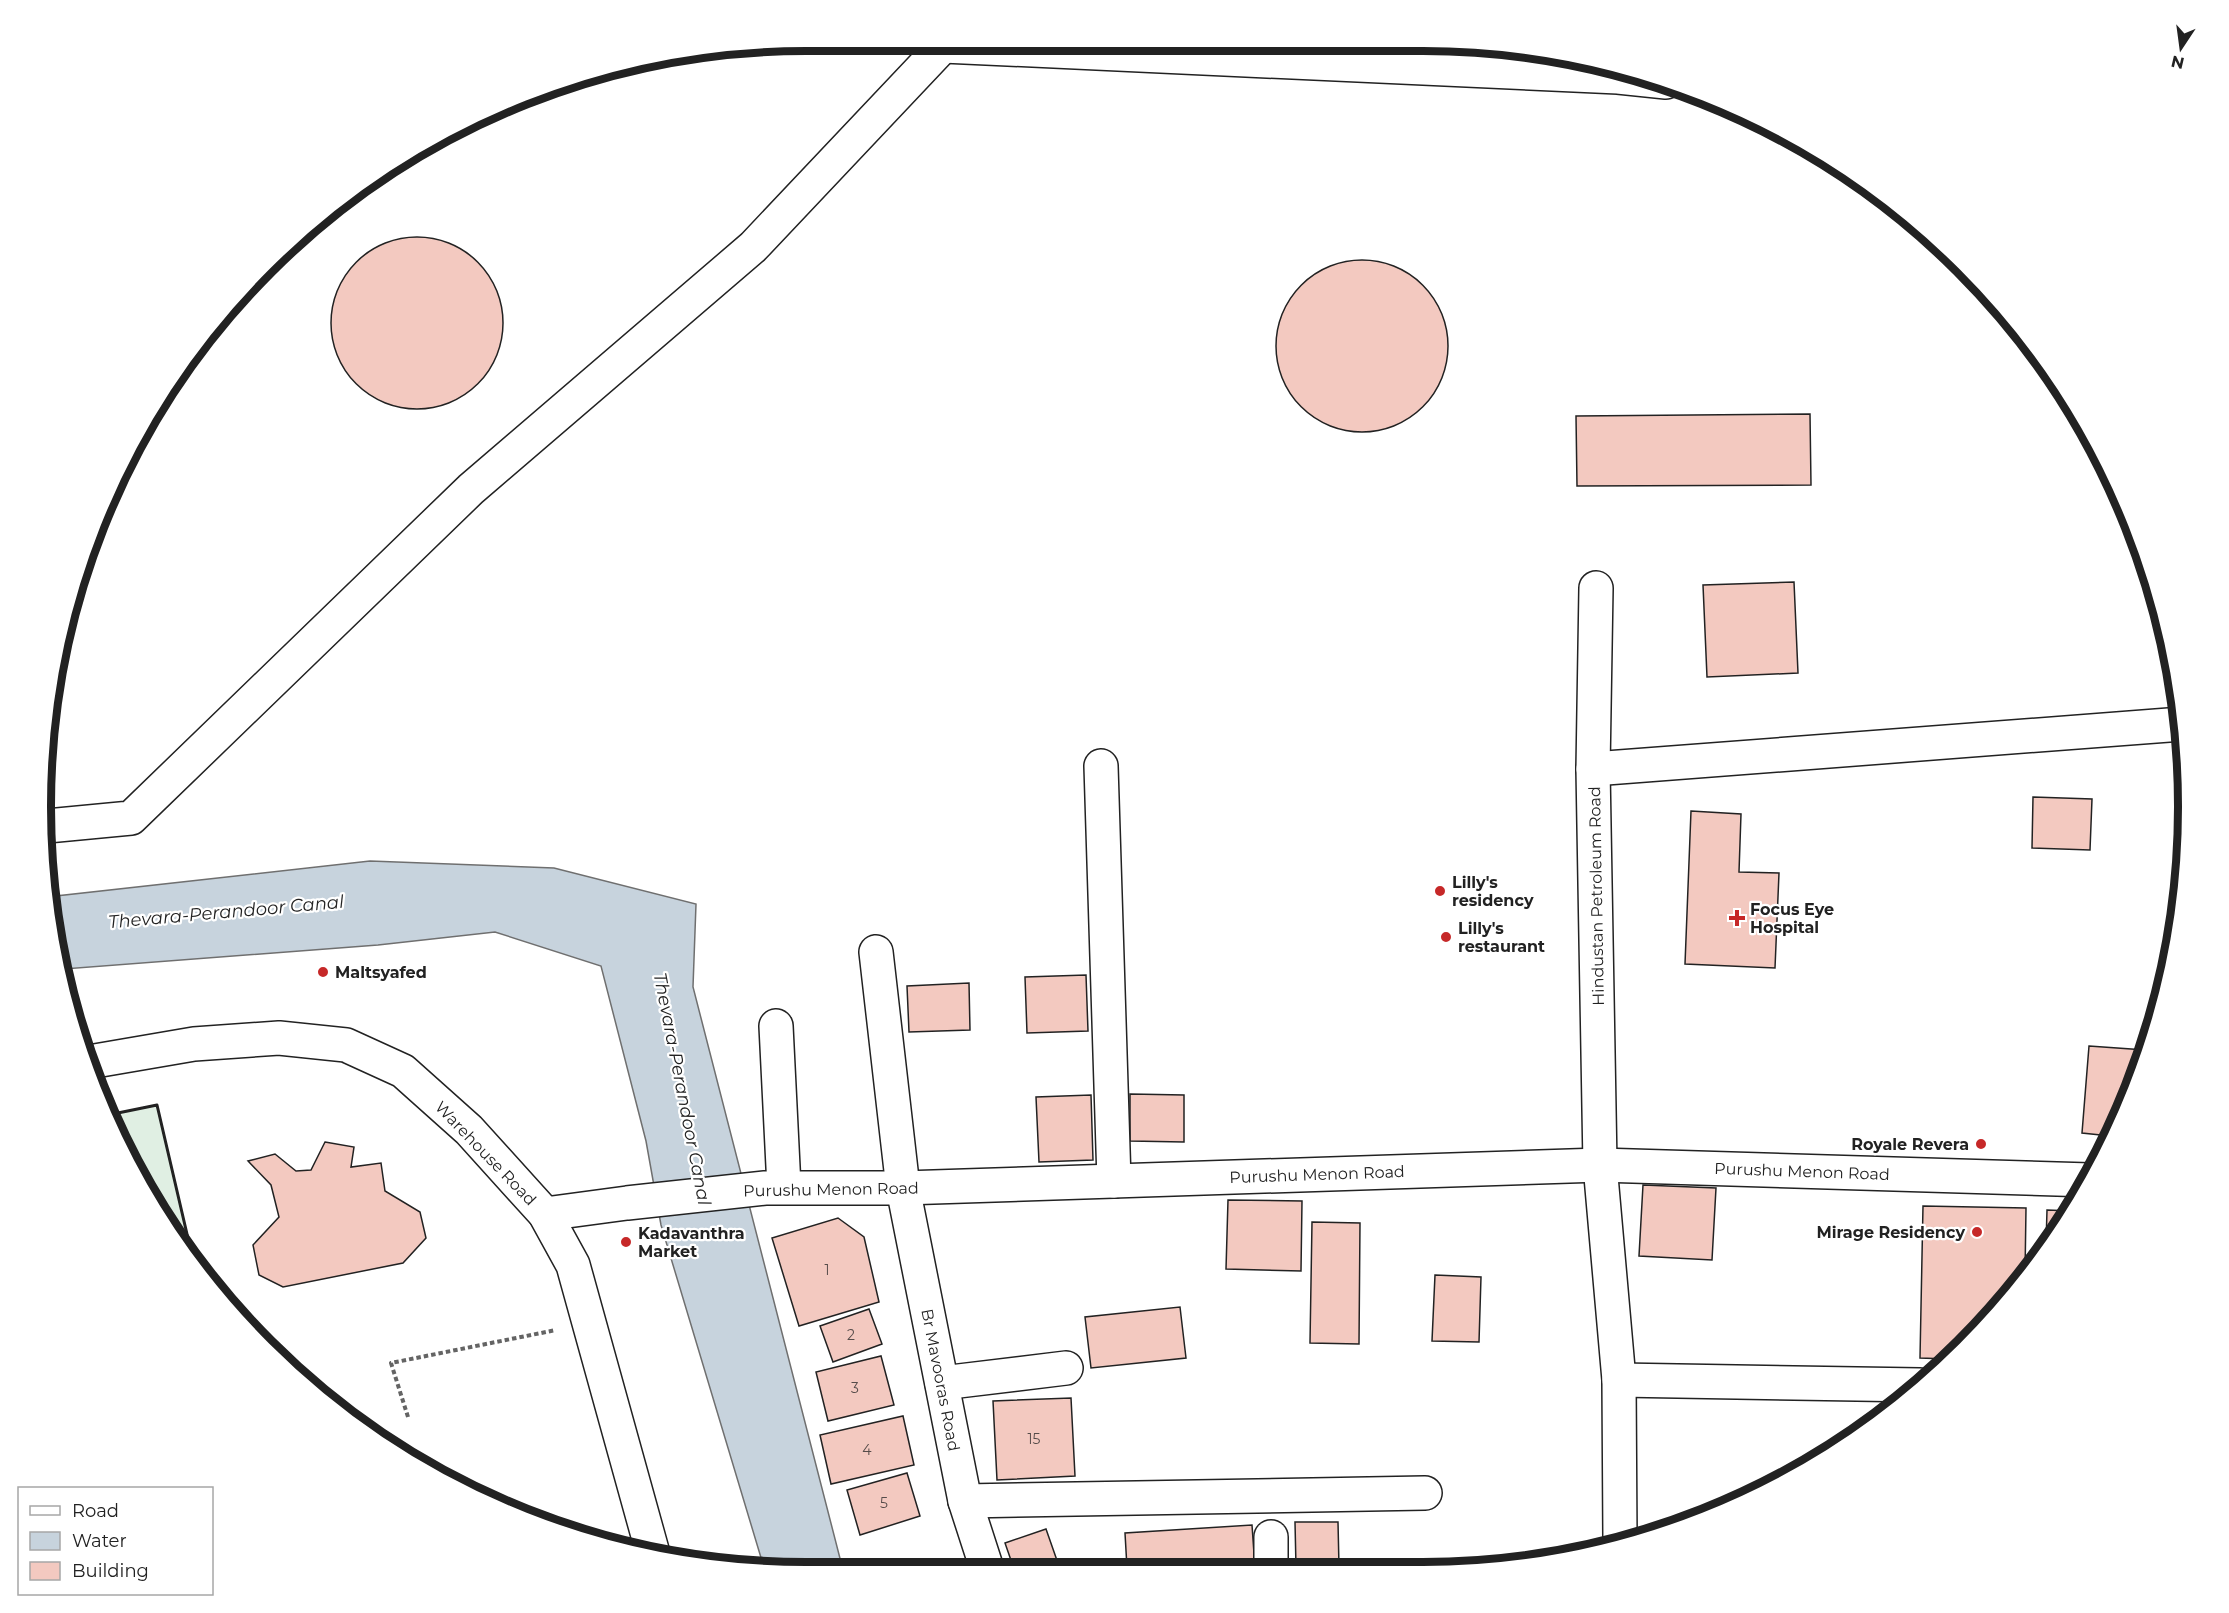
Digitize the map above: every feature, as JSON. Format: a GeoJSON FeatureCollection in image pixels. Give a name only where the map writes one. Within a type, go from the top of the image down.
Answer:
{"type":"FeatureCollection","features":[{"type":"Feature","properties":{"kind":"street"},"geometry":{"type":"LineString","coordinates":[[52,826],[131,818],[471,489],[753,247],[936,51]]}},
{"type":"Feature","properties":{"kind":"street"},"geometry":{"type":"LineString","coordinates":[[1102,51],[1618,77]]}},
{"type":"Feature","properties":{"kind":"street"},"geometry":{"type":"LineString","coordinates":[[1593,769],[1596,588]]}},
{"type":"Feature","properties":{"kind":"street","name":"Hindustan Petroleum Road"},"geometry":{"type":"LineString","coordinates":[[1620,1535],[1619,1380],[1600,1165],[1593,769],[2173,725]]}},
{"type":"Feature","properties":{"kind":"street"},"geometry":{"type":"LineString","coordinates":[[1101,766],[1114,1181]]}},
{"type":"Feature","properties":{"kind":"street","name":"Br Mavooras Road"},"geometry":{"type":"LineString","coordinates":[[876,952],[903,1188],[965,1501],[985,1562]]}},
{"type":"Feature","properties":{"kind":"street"},"geometry":{"type":"LineString","coordinates":[[774,1187],[776,1026]]}},
{"type":"Feature","properties":{"kind":"street","name":"Warehouse Road"},"geometry":{"type":"LineString","coordinates":[[96,1061],[194,1044],[279,1038],[346,1045],[402,1071],[468,1130],[545,1214],[573,1265],[651,1545]]}},
{"type":"Feature","properties":{"kind":"street","name":"Purushu Menon Road"},"geometry":{"type":"LineString","coordinates":[[545,1214],[774,1187],[903,1188],[1600,1165],[2079,1180]]}},
{"type":"Feature","properties":{"kind":"street"},"geometry":{"type":"LineString","coordinates":[[942,1383],[1066,1368]]}},
{"type":"Feature","properties":{"kind":"street"},"geometry":{"type":"LineString","coordinates":[[1619,1380],[1909,1385]]}},
{"type":"Feature","properties":{"kind":"street"},"geometry":{"type":"LineString","coordinates":[[965,1501],[1425,1493]]}},
{"type":"Feature","properties":{"kind":"path"},"geometry":{"type":"LineString","coordinates":[[408,1417],[391,1363],[589,1323]]}},
{"type":"Feature","properties":{"kind":"green space"},"geometry":{"type":"Polygon","coordinates":[[[157,1105],[188,1240],[152,1184],[117,1113],[157,1105]]]}},
{"type":"Feature","properties":{"kind":"water","name":"Thevara-Perandoor Canal"},"geometry":{"type":"Polygon","coordinates":[[[370,861],[554,868],[696,904],[693,987],[841,1562],[762,1560],[661,1225],[646,1141],[601,966],[495,932],[378,945],[69,969],[56,896],[370,861]]]}},
{"type":"Feature","properties":{"kind":"building"},"geometry":{"type":"Polygon","coordinates":[[[417,237],[434,238],[450,243],[465,251],[478,262],[489,275],[497,290],[502,306],[502,340],[497,356],[489,371],[478,384],[465,395],[450,403],[434,408],[417,409],[400,408],[384,403],[369,395],[356,384],[345,371],[337,356],[332,340],[331,323],[332,306],[337,290],[345,275],[356,262],[369,251],[384,243],[400,238],[417,237]]]}},
{"type":"Feature","properties":{"kind":"building"},"geometry":{"type":"Polygon","coordinates":[[[1362,260],[1395,267],[1423,285],[1441,313],[1448,346],[1441,379],[1423,407],[1395,425],[1362,432],[1329,425],[1301,407],[1283,379],[1276,346],[1283,313],[1301,285],[1329,267],[1362,260]]]}},
{"type":"Feature","properties":{"kind":"building"},"geometry":{"type":"Polygon","coordinates":[[[1810,414],[1811,485],[1577,486],[1576,416],[1810,414]]]}},
{"type":"Feature","properties":{"kind":"building"},"geometry":{"type":"Polygon","coordinates":[[[1794,582],[1798,673],[1707,677],[1703,585],[1794,582]]]}},
{"type":"Feature","properties":{"kind":"building"},"geometry":{"type":"Polygon","coordinates":[[[2033,797],[2092,799],[2090,850],[2032,848],[2033,797]]]}},
{"type":"Feature","properties":{"kind":"building"},"geometry":{"type":"Polygon","coordinates":[[[1691,811],[1741,814],[1739,872],[1779,873],[1775,968],[1685,964],[1691,811]]]}},
{"type":"Feature","properties":{"kind":"building"},"geometry":{"type":"Polygon","coordinates":[[[1086,975],[1088,1031],[1027,1033],[1025,977],[1086,975]]]}},
{"type":"Feature","properties":{"kind":"building"},"geometry":{"type":"Polygon","coordinates":[[[969,983],[970,1030],[909,1032],[907,986],[969,983]]]}},
{"type":"Feature","properties":{"kind":"building"},"geometry":{"type":"Polygon","coordinates":[[[2089,1046],[2138,1049],[2103,1135],[2082,1133],[2089,1046]]]}},
{"type":"Feature","properties":{"kind":"building"},"geometry":{"type":"Polygon","coordinates":[[[1130,1094],[1184,1095],[1184,1142],[1130,1141],[1130,1094]]]}},
{"type":"Feature","properties":{"kind":"building"},"geometry":{"type":"Polygon","coordinates":[[[1091,1095],[1093,1160],[1039,1162],[1036,1097],[1091,1095]]]}},
{"type":"Feature","properties":{"kind":"building"},"geometry":{"type":"Polygon","coordinates":[[[325,1142],[354,1147],[351,1167],[381,1163],[385,1191],[420,1212],[426,1238],[403,1263],[283,1287],[259,1275],[253,1245],[279,1217],[271,1185],[248,1161],[275,1154],[296,1171],[311,1170],[325,1142]]]}},
{"type":"Feature","properties":{"kind":"building"},"geometry":{"type":"Polygon","coordinates":[[[1643,1185],[1716,1188],[1712,1260],[1639,1256],[1643,1185]]]}},
{"type":"Feature","properties":{"kind":"building"},"geometry":{"type":"Polygon","coordinates":[[[1228,1200],[1302,1201],[1301,1271],[1226,1269],[1228,1200]]]}},
{"type":"Feature","properties":{"kind":"building"},"geometry":{"type":"Polygon","coordinates":[[[1923,1206],[2026,1208],[2025,1262],[1991,1305],[1938,1359],[1920,1358],[1923,1206]]]}},
{"type":"Feature","properties":{"kind":"building"},"geometry":{"type":"Polygon","coordinates":[[[2047,1210],[2061,1211],[2051,1226],[2046,1232],[2047,1210]]]}},
{"type":"Feature","properties":{"kind":"building"},"geometry":{"type":"Polygon","coordinates":[[[838,1218],[864,1237],[879,1302],[799,1326],[772,1238],[838,1218]]]}},
{"type":"Feature","properties":{"kind":"building"},"geometry":{"type":"Polygon","coordinates":[[[1312,1222],[1360,1223],[1359,1344],[1310,1343],[1312,1222]]]}},
{"type":"Feature","properties":{"kind":"building"},"geometry":{"type":"Polygon","coordinates":[[[1435,1275],[1481,1277],[1479,1342],[1432,1341],[1435,1275]]]}},
{"type":"Feature","properties":{"kind":"building"},"geometry":{"type":"Polygon","coordinates":[[[1180,1307],[1186,1358],[1091,1368],[1085,1317],[1180,1307]]]}},
{"type":"Feature","properties":{"kind":"building"},"geometry":{"type":"Polygon","coordinates":[[[869,1309],[882,1344],[833,1362],[820,1326],[869,1309]]]}},
{"type":"Feature","properties":{"kind":"building"},"geometry":{"type":"Polygon","coordinates":[[[881,1356],[894,1405],[828,1421],[816,1372],[881,1356]]]}},
{"type":"Feature","properties":{"kind":"building"},"geometry":{"type":"Polygon","coordinates":[[[1071,1398],[1075,1476],[997,1480],[993,1401],[1071,1398]]]}},
{"type":"Feature","properties":{"kind":"building"},"geometry":{"type":"Polygon","coordinates":[[[903,1416],[914,1465],[831,1484],[820,1435],[903,1416]]]}},
{"type":"Feature","properties":{"kind":"building"},"geometry":{"type":"Polygon","coordinates":[[[907,1473],[920,1516],[860,1535],[847,1490],[907,1473]]]}},
{"type":"Feature","properties":{"kind":"building"},"geometry":{"type":"Polygon","coordinates":[[[1295,1522],[1338,1522],[1339,1562],[1296,1562],[1295,1522]]]}},
{"type":"Feature","properties":{"kind":"building"},"geometry":{"type":"Polygon","coordinates":[[[1252,1525],[1255,1562],[1127,1562],[1125,1533],[1252,1525]]]}},
{"type":"Feature","properties":{"kind":"building"},"geometry":{"type":"Polygon","coordinates":[[[1046,1529],[1058,1562],[1012,1562],[1005,1543],[1046,1529]]]}},
{"type":"Feature","properties":{"kind":"wall"},"geometry":{"type":"LineString","coordinates":[[117,1113],[157,1105],[188,1240]]}},
{"type":"Feature","properties":{"kind":"place","name":"Lilly's residency"},"geometry":{"type":"Point","coordinates":[1440,891]}},
{"type":"Feature","properties":{"kind":"place","name":"Focus Eye Hospital"},"geometry":{"type":"Point","coordinates":[1737,918]}},
{"type":"Feature","properties":{"kind":"place","name":"Lilly's restaurant"},"geometry":{"type":"Point","coordinates":[1446,937]}},
{"type":"Feature","properties":{"kind":"place","name":"Maltsyafed"},"geometry":{"type":"Point","coordinates":[323,972]}},
{"type":"Feature","properties":{"kind":"place","name":"Royale Revera"},"geometry":{"type":"Point","coordinates":[1981,1144]}},
{"type":"Feature","properties":{"kind":"place","name":"Mirage Residency"},"geometry":{"type":"Point","coordinates":[1977,1232]}},
{"type":"Feature","properties":{"kind":"place","name":"Kadavanthra Market"},"geometry":{"type":"Point","coordinates":[626,1242]}}]}
